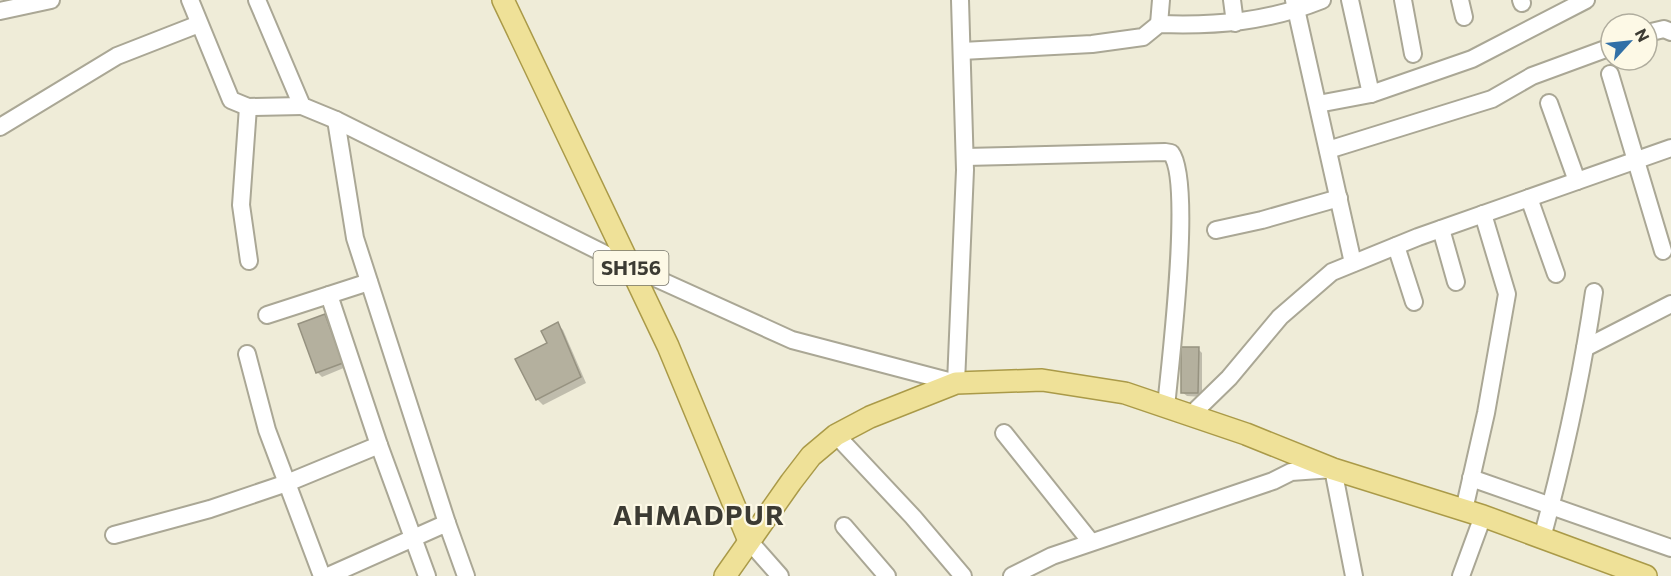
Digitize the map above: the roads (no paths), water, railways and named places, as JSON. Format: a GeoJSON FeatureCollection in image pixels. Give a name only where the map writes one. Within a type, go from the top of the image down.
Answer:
{"type":"FeatureCollection","features":[{"type":"Feature","properties":{"kind":"main road","name":"SH156"},"geometry":{"type":"LineString","coordinates":[[504,0],[668,346],[749,541]]}},
{"type":"Feature","properties":{"kind":"main road"},"geometry":{"type":"LineString","coordinates":[[725,576],[811,456],[836,435],[870,417],[956,383],[1042,380],[1125,393],[1166,406],[1246,434],[1333,469],[1473,513],[1646,576]]}},
{"type":"Feature","properties":{"kind":"street"},"geometry":{"type":"LineString","coordinates":[[0,10],[51,0]]}},
{"type":"Feature","properties":{"kind":"street"},"geometry":{"type":"LineString","coordinates":[[190,0],[231,100],[248,107],[302,106],[336,120],[631,267],[792,340],[956,383],[965,157],[960,0]]}},
{"type":"Feature","properties":{"kind":"street"},"geometry":{"type":"LineString","coordinates":[[257,0],[302,106]]}},
{"type":"Feature","properties":{"kind":"street"},"geometry":{"type":"LineString","coordinates":[[1159,24],[1161,0]]}},
{"type":"Feature","properties":{"kind":"street"},"geometry":{"type":"LineString","coordinates":[[1232,0],[1235,23]]}},
{"type":"Feature","properties":{"kind":"street"},"geometry":{"type":"LineString","coordinates":[[962,51],[1092,44],[1143,37],[1159,24],[1214,26],[1235,23],[1295,4],[1322,0]]}},
{"type":"Feature","properties":{"kind":"street"},"geometry":{"type":"LineString","coordinates":[[1350,0],[1371,94]]}},
{"type":"Feature","properties":{"kind":"street"},"geometry":{"type":"LineString","coordinates":[[1402,0],[1413,54]]}},
{"type":"Feature","properties":{"kind":"street"},"geometry":{"type":"LineString","coordinates":[[1317,104],[1371,94],[1472,59],[1586,0]]}},
{"type":"Feature","properties":{"kind":"street"},"geometry":{"type":"LineString","coordinates":[[1295,4],[1353,262]]}},
{"type":"Feature","properties":{"kind":"street"},"geometry":{"type":"LineString","coordinates":[[0,127],[117,56],[200,24]]}},
{"type":"Feature","properties":{"kind":"street"},"geometry":{"type":"LineString","coordinates":[[1328,150],[1492,99],[1532,76],[1599,51]]}},
{"type":"Feature","properties":{"kind":"street"},"geometry":{"type":"LineString","coordinates":[[1610,74],[1663,251]]}},
{"type":"Feature","properties":{"kind":"street"},"geometry":{"type":"LineString","coordinates":[[1549,103],[1577,181]]}},
{"type":"Feature","properties":{"kind":"street"},"geometry":{"type":"LineString","coordinates":[[248,107],[241,205],[249,261]]}},
{"type":"Feature","properties":{"kind":"street"},"geometry":{"type":"LineString","coordinates":[[336,120],[355,238],[466,576]]}},
{"type":"Feature","properties":{"kind":"street"},"geometry":{"type":"LineString","coordinates":[[1191,415],[1229,378],[1280,317],[1332,272],[1441,229],[1671,148]]}},
{"type":"Feature","properties":{"kind":"street"},"geometry":{"type":"LineString","coordinates":[[965,157],[1171,153],[1176,159],[1181,185],[1176,310],[1166,406]]}},
{"type":"Feature","properties":{"kind":"street"},"geometry":{"type":"LineString","coordinates":[[1216,230],[1262,220],[1338,198]]}},
{"type":"Feature","properties":{"kind":"street"},"geometry":{"type":"LineString","coordinates":[[1529,198],[1556,274]]}},
{"type":"Feature","properties":{"kind":"street"},"geometry":{"type":"LineString","coordinates":[[1461,576],[1473,513],[1471,478],[1486,413],[1507,294],[1484,214]]}},
{"type":"Feature","properties":{"kind":"street"},"geometry":{"type":"LineString","coordinates":[[1441,229],[1456,282]]}},
{"type":"Feature","properties":{"kind":"street"},"geometry":{"type":"LineString","coordinates":[[1396,246],[1414,302]]}},
{"type":"Feature","properties":{"kind":"street"},"geometry":{"type":"LineString","coordinates":[[267,315],[369,282]]}},
{"type":"Feature","properties":{"kind":"street"},"geometry":{"type":"LineString","coordinates":[[1542,538],[1551,508],[1585,348],[1594,292]]}},
{"type":"Feature","properties":{"kind":"street"},"geometry":{"type":"LineString","coordinates":[[330,295],[379,445],[427,576]]}},
{"type":"Feature","properties":{"kind":"street"},"geometry":{"type":"LineString","coordinates":[[1585,348],[1671,305]]}},
{"type":"Feature","properties":{"kind":"street"},"geometry":{"type":"LineString","coordinates":[[247,354],[267,430],[322,576]]}},
{"type":"Feature","properties":{"kind":"street"},"geometry":{"type":"LineString","coordinates":[[1004,433],[1091,542]]}},
{"type":"Feature","properties":{"kind":"street"},"geometry":{"type":"LineString","coordinates":[[836,435],[913,517],[963,576]]}},
{"type":"Feature","properties":{"kind":"street"},"geometry":{"type":"LineString","coordinates":[[114,535],[210,509],[287,483],[379,445]]}},
{"type":"Feature","properties":{"kind":"street"},"geometry":{"type":"LineString","coordinates":[[1012,576],[1052,556],[1273,481],[1291,472],[1333,469],[1354,576]]}},
{"type":"Feature","properties":{"kind":"street"},"geometry":{"type":"LineString","coordinates":[[1471,478],[1551,508],[1671,548]]}},
{"type":"Feature","properties":{"kind":"street"},"geometry":{"type":"LineString","coordinates":[[328,576],[447,523]]}},
{"type":"Feature","properties":{"kind":"street"},"geometry":{"type":"LineString","coordinates":[[844,526],[887,576]]}},
{"type":"Feature","properties":{"kind":"street"},"geometry":{"type":"LineString","coordinates":[[749,541],[780,576]]}},
{"type":"Feature","properties":{"kind":"district","name":"AHMADPUR"},"geometry":{"type":"Point","coordinates":[699,516]}}]}
